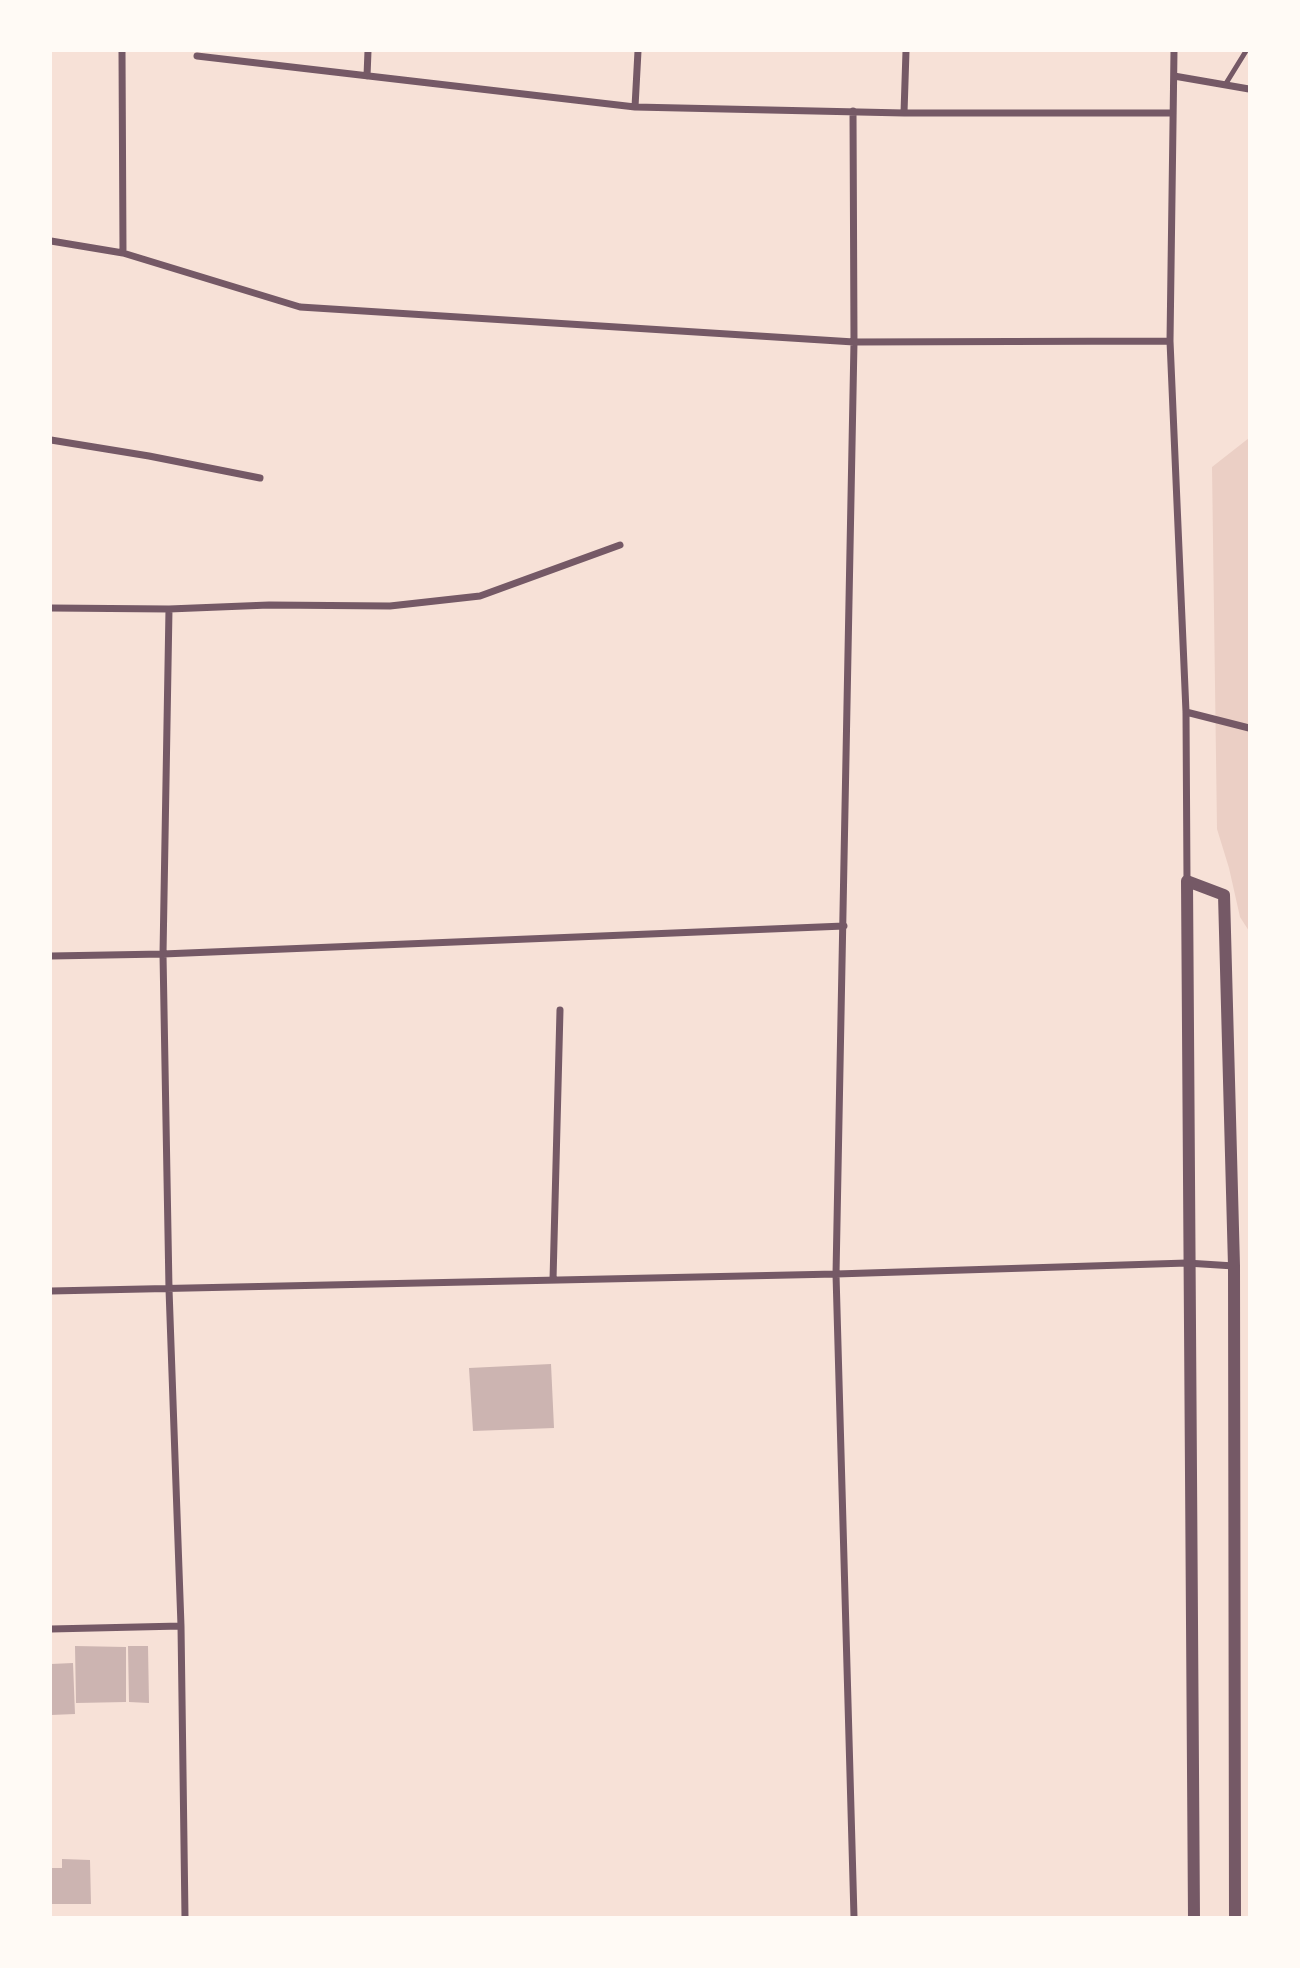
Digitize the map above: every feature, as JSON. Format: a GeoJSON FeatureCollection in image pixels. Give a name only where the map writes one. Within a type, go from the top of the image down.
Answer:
{"type":"FeatureCollection","features":[{"type":"Feature","properties":{"kind":"street"},"geometry":{"type":"LineString","coordinates":[[122,51],[123,253]]}},
{"type":"Feature","properties":{"kind":"street"},"geometry":{"type":"LineString","coordinates":[[367,76],[368,51]]}},
{"type":"Feature","properties":{"kind":"street"},"geometry":{"type":"LineString","coordinates":[[635,107],[638,51]]}},
{"type":"Feature","properties":{"kind":"street"},"geometry":{"type":"LineString","coordinates":[[904,113],[906,51]]}},
{"type":"Feature","properties":{"kind":"street"},"geometry":{"type":"LineString","coordinates":[[1174,51],[1170,341],[1186,712],[1194,1917]]}},
{"type":"Feature","properties":{"kind":"street"},"geometry":{"type":"LineString","coordinates":[[197,56],[635,107],[904,113],[1172,113]]}},
{"type":"Feature","properties":{"kind":"street"},"geometry":{"type":"LineString","coordinates":[[1174,76],[1249,89]]}},
{"type":"Feature","properties":{"kind":"street"},"geometry":{"type":"LineString","coordinates":[[853,111],[854,342],[836,1274],[854,1917]]}},
{"type":"Feature","properties":{"kind":"street"},"geometry":{"type":"LineString","coordinates":[[51,241],[123,253],[300,307],[854,342],[1170,341]]}},
{"type":"Feature","properties":{"kind":"street"},"geometry":{"type":"LineString","coordinates":[[51,440],[260,478]]}},
{"type":"Feature","properties":{"kind":"street"},"geometry":{"type":"LineString","coordinates":[[51,608],[390,606],[480,596],[620,545]]}},
{"type":"Feature","properties":{"kind":"street"},"geometry":{"type":"LineString","coordinates":[[169,609],[163,954],[169,1289],[181,1626],[185,1917]]}},
{"type":"Feature","properties":{"kind":"street"},"geometry":{"type":"LineString","coordinates":[[1186,712],[1249,728]]}},
{"type":"Feature","properties":{"kind":"street"},"geometry":{"type":"LineString","coordinates":[[1186,881],[1224,895],[1234,1266],[1235,1917]]}},
{"type":"Feature","properties":{"kind":"street"},"geometry":{"type":"LineString","coordinates":[[51,956],[163,954],[844,926]]}},
{"type":"Feature","properties":{"kind":"street"},"geometry":{"type":"LineString","coordinates":[[553,1280],[560,1010]]}},
{"type":"Feature","properties":{"kind":"street"},"geometry":{"type":"LineString","coordinates":[[51,1290],[1188,1264],[1234,1266]]}},
{"type":"Feature","properties":{"kind":"street"},"geometry":{"type":"LineString","coordinates":[[51,1629],[181,1626]]}},
{"type":"Feature","properties":{"kind":"lane"},"geometry":{"type":"LineString","coordinates":[[1225,85],[1246,51]]}},
{"type":"Feature","properties":{"kind":"shaded area"},"geometry":{"type":"Polygon","coordinates":[[[1249,438],[1249,931],[1240,917],[1217,829],[1212,467],[1249,438]]]}},
{"type":"Feature","properties":{"kind":"building"},"geometry":{"type":"Polygon","coordinates":[[[551,1364],[554,1428],[473,1431],[469,1368],[551,1364]]]}},
{"type":"Feature","properties":{"kind":"building"},"geometry":{"type":"Polygon","coordinates":[[[75,1646],[126,1647],[126,1702],[76,1703],[75,1646]]]}},
{"type":"Feature","properties":{"kind":"building"},"geometry":{"type":"Polygon","coordinates":[[[128,1646],[148,1646],[149,1703],[129,1702],[128,1646]]]}},
{"type":"Feature","properties":{"kind":"building"},"geometry":{"type":"Polygon","coordinates":[[[73,1663],[75,1714],[51,1715],[51,1664],[73,1663]]]}},
{"type":"Feature","properties":{"kind":"building"},"geometry":{"type":"Polygon","coordinates":[[[62,1859],[90,1860],[91,1904],[51,1904],[51,1868],[62,1868],[62,1859]]]}}]}
